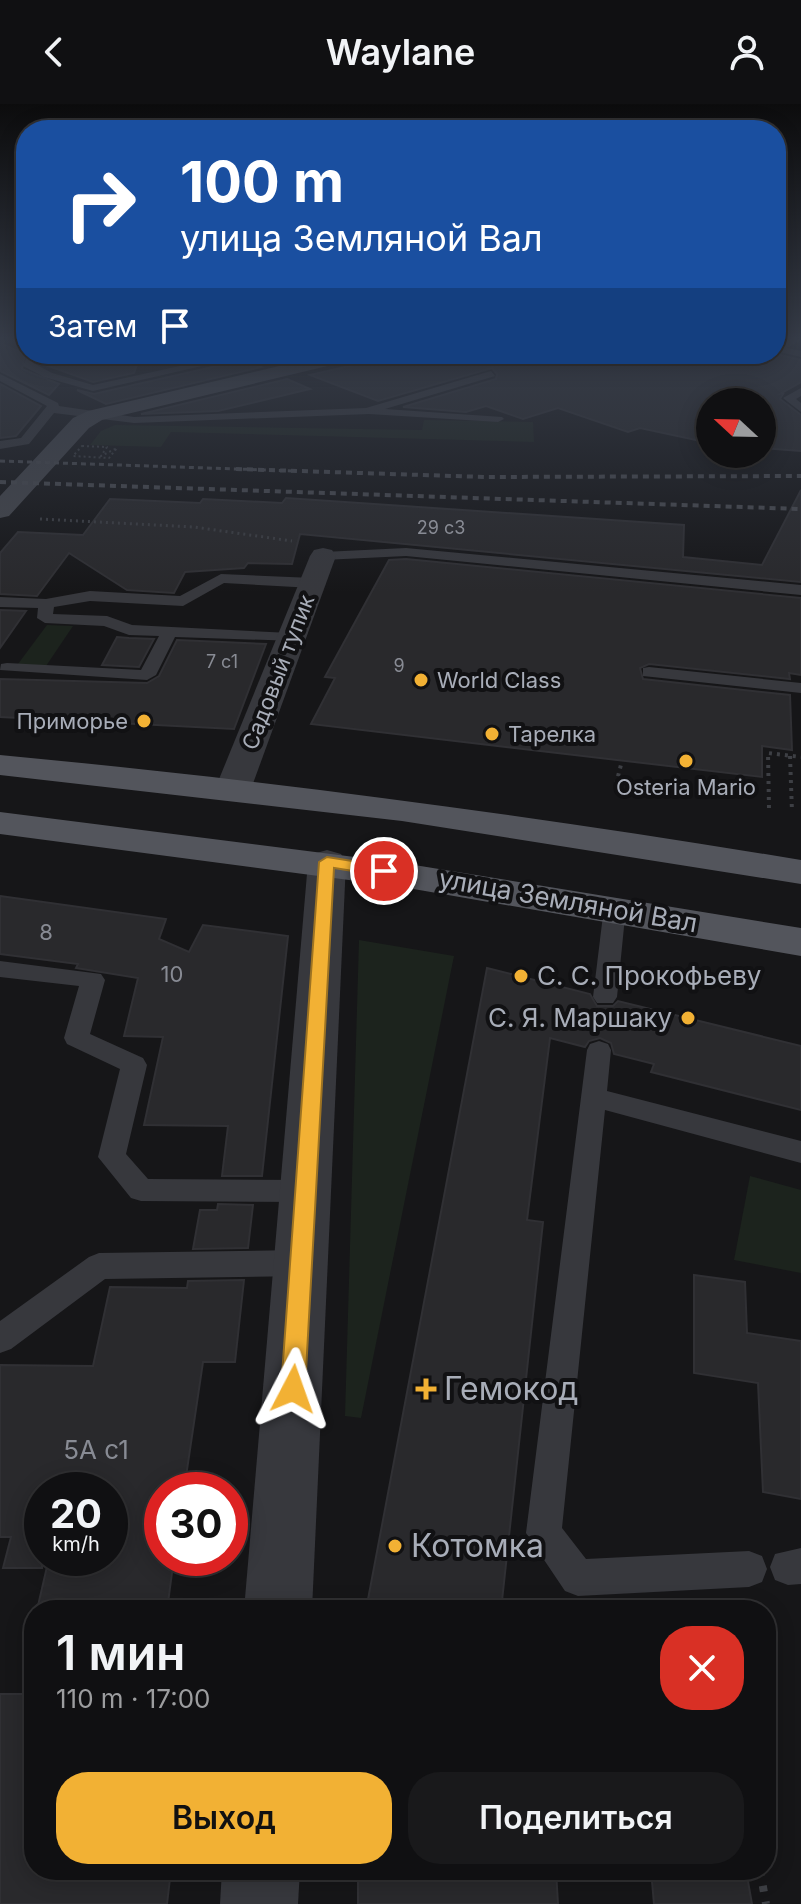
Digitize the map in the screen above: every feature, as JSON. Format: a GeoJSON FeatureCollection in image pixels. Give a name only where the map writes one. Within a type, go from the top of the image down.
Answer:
{"type":"FeatureCollection","features":[{"type":"Feature","properties":{"kind":"main road"},"geometry":{"type":"LineString","coordinates":[[0,765],[233,789],[574,834],[801,872]]}},
{"type":"Feature","properties":{"kind":"main road","name":"улица Земляной Вал"},"geometry":{"type":"LineString","coordinates":[[0,823],[327,862],[615,907],[801,942]]}},
{"type":"Feature","properties":{"kind":"street"},"geometry":{"type":"LineString","coordinates":[[4,507],[80,424]]}},
{"type":"Feature","properties":{"kind":"street","name":"Садовый тупик"},"geometry":{"type":"LineString","coordinates":[[233,789],[318,569]]}},
{"type":"Feature","properties":{"kind":"street"},"geometry":{"type":"LineString","coordinates":[[279,1600],[327,862]]}},
{"type":"Feature","properties":{"kind":"street"},"geometry":{"type":"LineString","coordinates":[[259,1904],[260,1880]]}},
{"type":"Feature","properties":{"kind":"lane"},"geometry":{"type":"LineString","coordinates":[[0,445],[25,441],[40,424]]}},
{"type":"Feature","properties":{"kind":"lane"},"geometry":{"type":"LineString","coordinates":[[0,602],[46,604],[90,596],[183,601],[221,578],[318,569],[406,552],[801,590]]}},
{"type":"Feature","properties":{"kind":"lane"},"geometry":{"type":"LineString","coordinates":[[46,604],[45,618],[107,621],[129,630],[291,638]]}},
{"type":"Feature","properties":{"kind":"lane"},"geometry":{"type":"LineString","coordinates":[[7,668],[147,675],[169,632]]}},
{"type":"Feature","properties":{"kind":"lane"},"geometry":{"type":"LineString","coordinates":[[649,672],[801,688]]}},
{"type":"Feature","properties":{"kind":"lane"},"geometry":{"type":"LineString","coordinates":[[605,997],[615,907]]}},
{"type":"Feature","properties":{"kind":"lane"},"geometry":{"type":"LineString","coordinates":[[0,969],[93,980],[76,1038],[134,1065],[112,1157],[141,1190],[306,1191]]}},
{"type":"Feature","properties":{"kind":"lane"},"geometry":{"type":"LineString","coordinates":[[599,1050],[544,1533],[578,1578],[749,1569]]}},
{"type":"Feature","properties":{"kind":"lane"},"geometry":{"type":"LineString","coordinates":[[594,1097],[801,1152]]}},
{"type":"Feature","properties":{"kind":"lane"},"geometry":{"type":"LineString","coordinates":[[0,1339],[99,1266],[302,1263]]}},
{"type":"Feature","properties":{"kind":"path"},"geometry":{"type":"LineString","coordinates":[[43,512],[37,519],[194,527],[294,541]]}},
{"type":"Feature","properties":{"kind":"path"},"geometry":{"type":"LineString","coordinates":[[769,808],[768,753],[801,757]]}},
{"type":"Feature","properties":{"kind":"path"},"geometry":{"type":"LineString","coordinates":[[790,756],[792,812]]}},
{"type":"Feature","properties":{"kind":"path"},"geometry":{"type":"LineString","coordinates":[[616,784],[622,761]]}},
{"type":"Feature","properties":{"kind":"path"},"geometry":{"type":"LineString","coordinates":[[762,1880],[766,1904]]}},
{"type":"Feature","properties":{"kind":"shaded area"},"geometry":{"type":"Polygon","coordinates":[[[423,424],[533,424],[534,442],[171,432],[161,447],[90,445],[101,431],[115,425],[422,430],[423,424]]]}},
{"type":"Feature","properties":{"kind":"shaded area"},"geometry":{"type":"Polygon","coordinates":[[[47,625],[73,626],[46,666],[18,664],[47,625]]]}},
{"type":"Feature","properties":{"kind":"shaded area"},"geometry":{"type":"Polygon","coordinates":[[[359,940],[454,956],[361,1418],[345,1416],[359,940]]]}},
{"type":"Feature","properties":{"kind":"shaded area"},"geometry":{"type":"Polygon","coordinates":[[[750,1176],[801,1190],[801,1273],[734,1260],[750,1176]]]}},
{"type":"Feature","properties":{"kind":"building"},"geometry":{"type":"Polygon","coordinates":[[[0,424],[26,424],[16,436],[0,438],[0,424]]]}},
{"type":"Feature","properties":{"kind":"building"},"geometry":{"type":"Polygon","coordinates":[[[605,424],[696,424],[696,440],[640,428],[628,432],[605,424]]]}},
{"type":"Feature","properties":{"kind":"building"},"geometry":{"type":"Polygon","coordinates":[[[776,424],[801,424],[801,451],[776,449],[776,424]]]}},
{"type":"Feature","properties":{"kind":"building"},"geometry":{"type":"Polygon","coordinates":[[[801,490],[801,582],[300,534],[292,564],[248,563],[244,568],[185,572],[174,593],[127,590],[69,553],[37,596],[0,594],[0,553],[18,532],[83,535],[110,499],[282,503],[286,498],[684,525],[683,557],[762,565],[801,490]]]}},
{"type":"Feature","properties":{"kind":"building"},"geometry":{"type":"Polygon","coordinates":[[[406,559],[801,598],[801,675],[789,673],[790,679],[649,664],[640,668],[643,679],[790,695],[792,750],[762,746],[762,777],[311,724],[335,678],[325,677],[389,560],[406,559]]]}},
{"type":"Feature","properties":{"kind":"building"},"geometry":{"type":"Polygon","coordinates":[[[0,610],[26,611],[0,648],[0,610]]]}},
{"type":"Feature","properties":{"kind":"building"},"geometry":{"type":"Polygon","coordinates":[[[117,637],[154,639],[139,667],[102,665],[117,637]]]}},
{"type":"Feature","properties":{"kind":"building"},"geometry":{"type":"Polygon","coordinates":[[[177,640],[266,644],[234,729],[0,717],[0,679],[147,683],[159,676],[177,640]]]}},
{"type":"Feature","properties":{"kind":"building"},"geometry":{"type":"Polygon","coordinates":[[[0,896],[166,919],[159,939],[189,952],[203,925],[288,936],[262,1176],[222,1176],[228,1126],[144,1125],[163,1037],[124,1036],[138,978],[76,968],[78,964],[0,954],[0,896]]]}},
{"type":"Feature","properties":{"kind":"building"},"geometry":{"type":"Polygon","coordinates":[[[487,968],[590,994],[597,1006],[613,1006],[618,1001],[801,1046],[801,1110],[651,1072],[654,1064],[614,1054],[611,1043],[600,1038],[589,1041],[585,1047],[550,1038],[527,1220],[543,1222],[502,1600],[368,1600],[487,968]]]}},
{"type":"Feature","properties":{"kind":"building"},"geometry":{"type":"Polygon","coordinates":[[[218,1204],[253,1205],[248,1248],[193,1249],[200,1210],[217,1210],[218,1204]]]}},
{"type":"Feature","properties":{"kind":"building"},"geometry":{"type":"Polygon","coordinates":[[[694,1275],[745,1282],[747,1333],[801,1341],[801,1499],[763,1492],[758,1383],[694,1373],[694,1275]]]}},
{"type":"Feature","properties":{"kind":"building"},"geometry":{"type":"Polygon","coordinates":[[[244,1280],[235,1362],[203,1362],[187,1472],[144,1472],[144,1576],[172,1576],[168,1600],[39,1600],[45,1576],[128,1576],[128,1472],[24,1472],[24,1568],[3,1568],[11,1537],[0,1537],[0,1365],[93,1366],[110,1287],[187,1288],[188,1281],[244,1280]]]}},
{"type":"Feature","properties":{"kind":"building"},"geometry":{"type":"Polygon","coordinates":[[[0,1694],[24,1694],[24,1880],[170,1880],[167,1904],[0,1904],[0,1694]]]}},
{"type":"Feature","properties":{"kind":"building"},"geometry":{"type":"Polygon","coordinates":[[[358,1880],[557,1880],[558,1904],[358,1904],[358,1880]]]}},
{"type":"Feature","properties":{"kind":"building"},"geometry":{"type":"Polygon","coordinates":[[[652,1880],[748,1880],[752,1904],[654,1904],[652,1880]]]}},
{"type":"Feature","properties":{"kind":"railway"},"geometry":{"type":"LineString","coordinates":[[0,461],[252,470]]}},
{"type":"Feature","properties":{"kind":"railway"},"geometry":{"type":"LineString","coordinates":[[236,469],[252,470]]}},
{"type":"Feature","properties":{"kind":"railway"},"geometry":{"type":"LineString","coordinates":[[252,470],[485,477],[801,476]]}},
{"type":"Feature","properties":{"kind":"railway"},"geometry":{"type":"LineString","coordinates":[[252,470],[296,471]]}},
{"type":"Feature","properties":{"kind":"railway"},"geometry":{"type":"LineString","coordinates":[[0,482],[801,509]]}},
{"type":"Feature","properties":{"kind":"place","name":"World Class"},"geometry":{"type":"Point","coordinates":[421,680]}},
{"type":"Feature","properties":{"kind":"place","name":"Приморье"},"geometry":{"type":"Point","coordinates":[144,721]}},
{"type":"Feature","properties":{"kind":"place","name":"Тарелка"},"geometry":{"type":"Point","coordinates":[492,734]}},
{"type":"Feature","properties":{"kind":"place","name":"Osteria Mario"},"geometry":{"type":"Point","coordinates":[686,761]}},
{"type":"Feature","properties":{"kind":"place","name":"С. С. Прокофьеву"},"geometry":{"type":"Point","coordinates":[521,976]}},
{"type":"Feature","properties":{"kind":"place","name":"С. Я. Маршаку"},"geometry":{"type":"Point","coordinates":[688,1018]}},
{"type":"Feature","properties":{"kind":"place","name":"Гемокод"},"geometry":{"type":"Point","coordinates":[426,1389]}},
{"type":"Feature","properties":{"kind":"place","name":"Котомка"},"geometry":{"type":"Point","coordinates":[395,1546]}},
{"type":"Feature","properties":{"kind":"route"},"geometry":{"type":"LineString","coordinates":[[293,1389],[327,862],[384,871]]}}]}
